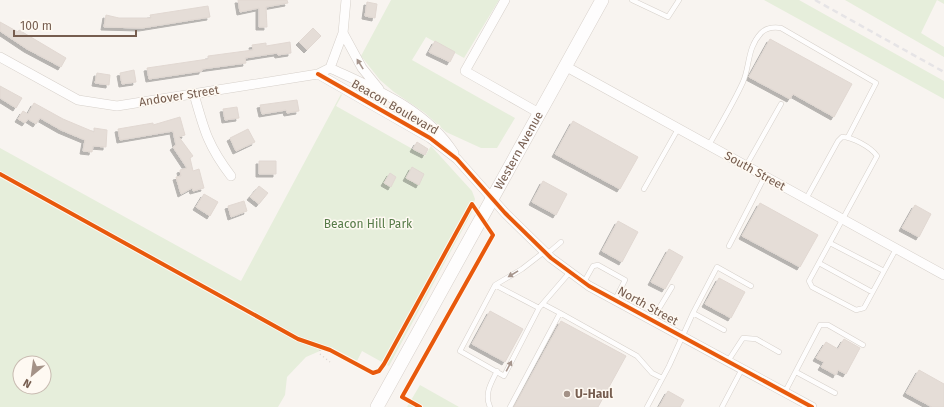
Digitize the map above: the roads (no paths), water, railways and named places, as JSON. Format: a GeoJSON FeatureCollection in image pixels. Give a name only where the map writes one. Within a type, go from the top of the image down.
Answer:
{"type":"FeatureCollection","features":[{"type":"Feature","properties":{"kind":"main road","name":"Western Avenue"},"geometry":{"type":"LineString","coordinates":[[378,407],[492,197],[602,0]]}},
{"type":"Feature","properties":{"kind":"street"},"geometry":{"type":"LineString","coordinates":[[330,68],[343,33],[346,0]]}},
{"type":"Feature","properties":{"kind":"street"},"geometry":{"type":"LineString","coordinates":[[505,0],[465,71],[540,113]]}},
{"type":"Feature","properties":{"kind":"street","name":"Beacon Boulevard"},"geometry":{"type":"LineString","coordinates":[[343,33],[362,68],[381,91]]}},
{"type":"Feature","properties":{"kind":"street","name":"Andover Street"},"geometry":{"type":"LineString","coordinates":[[0,57],[78,100],[117,106],[318,74],[330,68]]}},
{"type":"Feature","properties":{"kind":"street","name":"South Street"},"geometry":{"type":"LineString","coordinates":[[565,66],[944,275]]}},
{"type":"Feature","properties":{"kind":"street","name":"Beacon Boulevard"},"geometry":{"type":"LineString","coordinates":[[330,68],[381,91],[413,110],[446,141],[457,160]]}},
{"type":"Feature","properties":{"kind":"street","name":"Beacon Boulevard"},"geometry":{"type":"LineString","coordinates":[[318,74],[430,138],[457,160],[492,197]]}},
{"type":"Feature","properties":{"kind":"street"},"geometry":{"type":"LineString","coordinates":[[194,94],[206,136],[216,156],[231,176]]}},
{"type":"Feature","properties":{"kind":"street","name":"North Street"},"geometry":{"type":"LineString","coordinates":[[492,197],[505,213],[546,253],[584,282],[812,407]]}},
{"type":"Feature","properties":{"kind":"lane"},"geometry":{"type":"LineString","coordinates":[[632,0],[668,17],[679,0]]}},
{"type":"Feature","properties":{"kind":"lane"},"geometry":{"type":"LineString","coordinates":[[709,146],[744,81],[752,46],[761,33],[768,28],[774,27],[781,28],[876,83],[848,137]]}},
{"type":"Feature","properties":{"kind":"lane"},"geometry":{"type":"LineString","coordinates":[[746,166],[781,104]]}},
{"type":"Feature","properties":{"kind":"lane"},"geometry":{"type":"LineString","coordinates":[[644,189],[678,128]]}},
{"type":"Feature","properties":{"kind":"lane"},"geometry":{"type":"LineString","coordinates":[[806,199],[838,141],[842,137],[848,137],[874,152],[877,156],[819,263],[810,282],[812,287],[856,310],[864,308],[896,249]]}},
{"type":"Feature","properties":{"kind":"lane"},"geometry":{"type":"LineString","coordinates":[[729,246],[765,176]]}},
{"type":"Feature","properties":{"kind":"lane"},"geometry":{"type":"LineString","coordinates":[[562,242],[522,269],[494,285],[460,352],[504,376],[539,308],[570,272]]}},
{"type":"Feature","properties":{"kind":"lane"},"geometry":{"type":"LineString","coordinates":[[830,243],[884,271]]}},
{"type":"Feature","properties":{"kind":"lane"},"geometry":{"type":"LineString","coordinates":[[819,263],[872,292]]}},
{"type":"Feature","properties":{"kind":"lane"},"geometry":{"type":"LineString","coordinates":[[584,282],[593,266],[598,264],[625,280],[615,300]]}},
{"type":"Feature","properties":{"kind":"lane"},"geometry":{"type":"LineString","coordinates":[[647,407],[717,267],[751,286]]}},
{"type":"Feature","properties":{"kind":"lane"},"geometry":{"type":"LineString","coordinates":[[494,285],[539,308]]}},
{"type":"Feature","properties":{"kind":"lane"},"geometry":{"type":"LineString","coordinates":[[652,320],[672,287]]}},
{"type":"Feature","properties":{"kind":"lane"},"geometry":{"type":"LineString","coordinates":[[543,304],[637,356],[652,373],[662,378]]}},
{"type":"Feature","properties":{"kind":"lane"},"geometry":{"type":"LineString","coordinates":[[510,407],[560,313]]}},
{"type":"Feature","properties":{"kind":"lane"},"geometry":{"type":"LineString","coordinates":[[693,313],[724,330]]}},
{"type":"Feature","properties":{"kind":"lane"},"geometry":{"type":"LineString","coordinates":[[785,392],[820,325],[828,325],[863,344]]}},
{"type":"Feature","properties":{"kind":"lane"},"geometry":{"type":"LineString","coordinates":[[728,361],[743,338],[756,339],[779,352]]}},
{"type":"Feature","properties":{"kind":"lane"},"geometry":{"type":"LineString","coordinates":[[722,407],[742,369]]}},
{"type":"Feature","properties":{"kind":"lane"},"geometry":{"type":"LineString","coordinates":[[490,407],[487,396],[489,386],[497,371]]}},
{"type":"Feature","properties":{"kind":"lane"},"geometry":{"type":"LineString","coordinates":[[796,372],[835,393]]}},
{"type":"Feature","properties":{"kind":"railway"},"geometry":{"type":"LineString","coordinates":[[815,0],[944,72]]}},
{"type":"Feature","properties":{"kind":"place","name":"U-Haul"},"geometry":{"type":"Point","coordinates":[567,394]}},
{"type":"Feature","properties":{"kind":"park label","name":"Beacon Hill Park"},"geometry":{"type":"Point","coordinates":[368,224]}}]}
